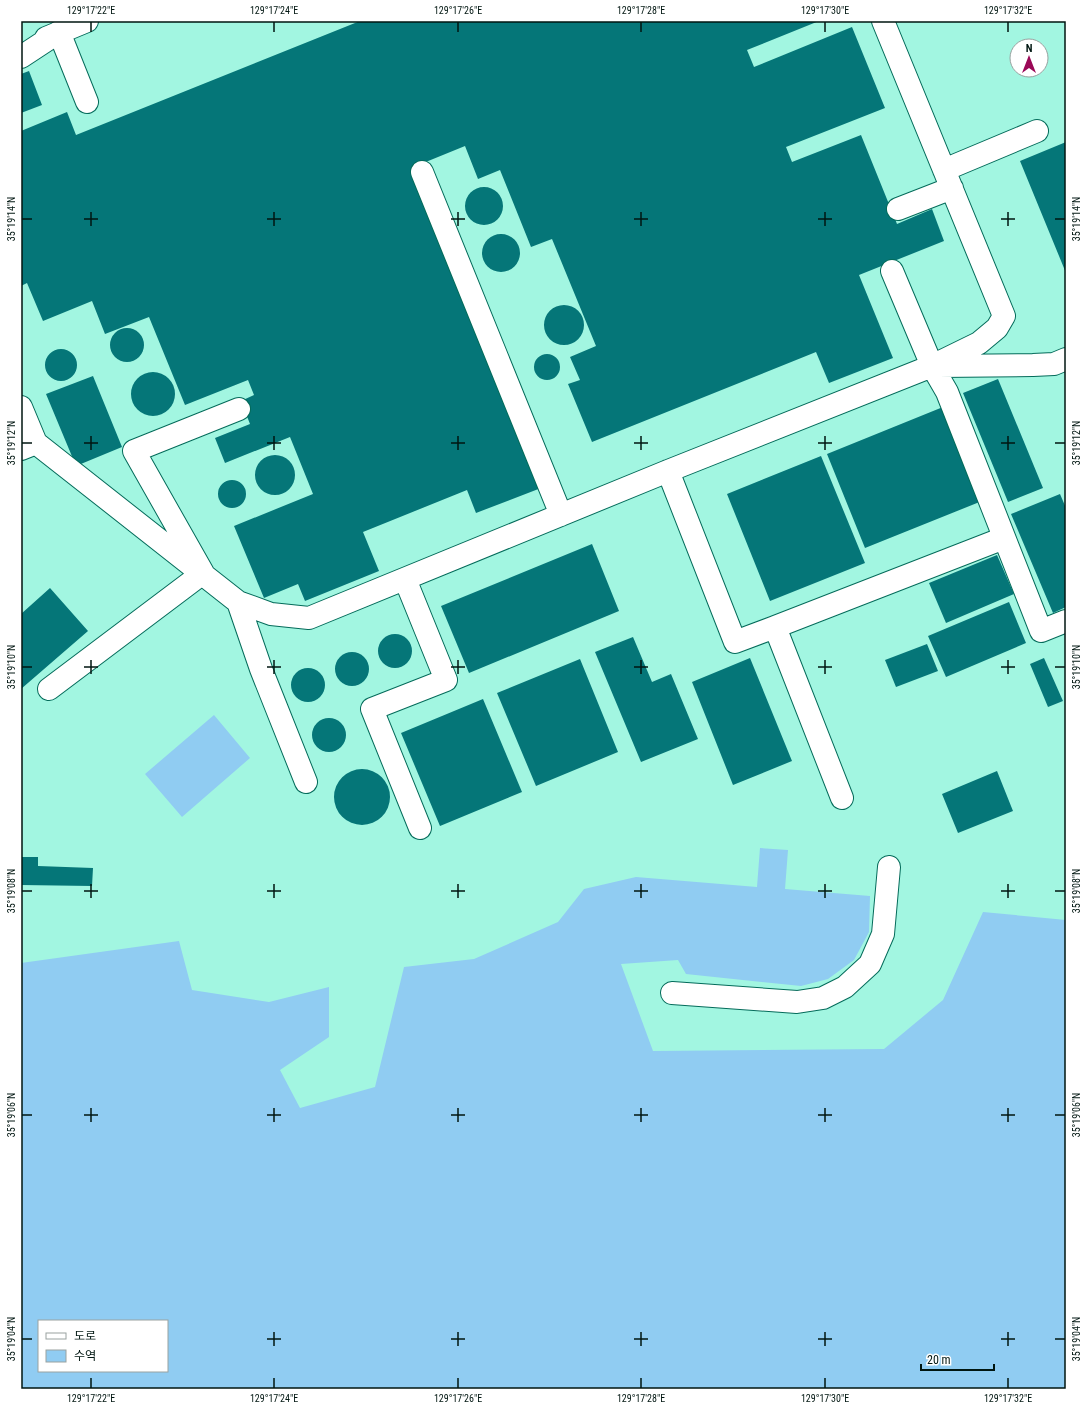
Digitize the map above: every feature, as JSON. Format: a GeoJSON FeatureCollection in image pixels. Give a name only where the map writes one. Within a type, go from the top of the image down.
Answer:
{"type":"FeatureCollection","features":[{"type":"Feature","properties":{"kind":"lane"},"geometry":{"type":"LineString","coordinates":[[21,48],[87,21]]}},
{"type":"Feature","properties":{"kind":"lane"},"geometry":{"type":"LineString","coordinates":[[21,407],[28,446],[202,573],[238,602],[271,614],[309,618],[668,471],[932,366],[979,343],[997,328],[1004,316],[883,21]]}},
{"type":"Feature","properties":{"kind":"lane"},"geometry":{"type":"LineString","coordinates":[[21,57],[59,32]]}},
{"type":"Feature","properties":{"kind":"lane"},"geometry":{"type":"LineString","coordinates":[[59,32],[87,102]]}},
{"type":"Feature","properties":{"kind":"lane"},"geometry":{"type":"LineString","coordinates":[[898,209],[948,179],[1037,131]]}},
{"type":"Feature","properties":{"kind":"lane"},"geometry":{"type":"LineString","coordinates":[[422,172],[561,515]]}},
{"type":"Feature","properties":{"kind":"lane"},"geometry":{"type":"LineString","coordinates":[[892,271],[932,366],[947,392],[1041,631],[1066,621]]}},
{"type":"Feature","properties":{"kind":"lane"},"geometry":{"type":"LineString","coordinates":[[932,366],[1054,364],[1066,359]]}},
{"type":"Feature","properties":{"kind":"lane"},"geometry":{"type":"LineString","coordinates":[[202,573],[134,451],[238,409]]}},
{"type":"Feature","properties":{"kind":"lane"},"geometry":{"type":"LineString","coordinates":[[668,471],[735,642],[1004,538]]}},
{"type":"Feature","properties":{"kind":"lane"},"geometry":{"type":"LineString","coordinates":[[49,689],[202,573]]}},
{"type":"Feature","properties":{"kind":"lane"},"geometry":{"type":"LineString","coordinates":[[405,579],[446,680],[372,709],[420,828]]}},
{"type":"Feature","properties":{"kind":"lane"},"geometry":{"type":"LineString","coordinates":[[238,602],[261,669],[306,782]]}},
{"type":"Feature","properties":{"kind":"lane"},"geometry":{"type":"LineString","coordinates":[[775,627],[842,798]]}},
{"type":"Feature","properties":{"kind":"lane"},"geometry":{"type":"LineString","coordinates":[[672,994],[797,1002],[823,998],[845,987],[870,964],[884,934],[889,867]]}},
{"type":"Feature","properties":{"kind":"water"},"geometry":{"type":"Polygon","coordinates":[[[214,715],[250,758],[182,817],[145,774],[214,715]]]}},
{"type":"Feature","properties":{"kind":"water"},"geometry":{"type":"Polygon","coordinates":[[[760,848],[788,850],[785,889],[870,896],[869,932],[854,960],[828,979],[801,986],[686,974],[678,960],[621,964],[653,1051],[884,1049],[943,1000],[983,912],[1066,920],[1066,1389],[21,1389],[21,963],[179,941],[192,990],[269,1002],[329,987],[329,1037],[280,1070],[300,1108],[375,1087],[404,967],[474,959],[558,922],[584,889],[636,877],[757,887],[760,848]]]}},
{"type":"Feature","properties":{"kind":"building"},"geometry":{"type":"Polygon","coordinates":[[[360,21],[819,21],[747,50],[754,67],[852,27],[885,108],[786,147],[792,162],[861,135],[897,224],[932,209],[944,241],[859,275],[893,358],[829,383],[816,352],[592,442],[568,384],[580,380],[570,357],[596,346],[552,239],[531,247],[500,170],[478,179],[465,146],[411,168],[541,488],[476,513],[467,490],[363,532],[379,571],[305,601],[298,584],[264,598],[234,526],[313,494],[290,437],[225,463],[215,438],[250,424],[241,401],[254,395],[248,380],[185,405],[149,317],[105,334],[92,301],[43,321],[27,283],[21,286],[21,131],[67,112],[76,135],[360,21]]]}},
{"type":"Feature","properties":{"kind":"building"},"geometry":{"type":"Polygon","coordinates":[[[29,71],[42,105],[21,113],[21,74],[29,71]]]}},
{"type":"Feature","properties":{"kind":"building"},"geometry":{"type":"Polygon","coordinates":[[[1066,142],[1066,273],[1020,161],[1066,142]]]}},
{"type":"Feature","properties":{"kind":"building"},"geometry":{"type":"Polygon","coordinates":[[[484,187],[497,193],[503,206],[497,219],[484,225],[471,219],[465,206],[471,193],[484,187]]]}},
{"type":"Feature","properties":{"kind":"building"},"geometry":{"type":"Polygon","coordinates":[[[501,234],[514,240],[520,253],[514,266],[501,272],[488,266],[482,253],[488,240],[501,234]]]}},
{"type":"Feature","properties":{"kind":"building"},"geometry":{"type":"Polygon","coordinates":[[[560,305],[568,305],[575,308],[581,314],[584,325],[581,336],[575,342],[568,345],[560,345],[553,342],[547,336],[544,329],[544,321],[547,314],[553,308],[560,305]]]}},
{"type":"Feature","properties":{"kind":"building"},"geometry":{"type":"Polygon","coordinates":[[[124,328],[130,328],[134,329],[141,335],[144,345],[143,352],[137,359],[130,362],[124,362],[120,361],[113,355],[110,348],[110,342],[111,338],[117,331],[124,328]]]}},
{"type":"Feature","properties":{"kind":"building"},"geometry":{"type":"Polygon","coordinates":[[[61,349],[70,352],[74,356],[77,365],[74,374],[70,378],[61,381],[52,378],[48,374],[45,365],[48,356],[52,352],[61,349]]]}},
{"type":"Feature","properties":{"kind":"building"},"geometry":{"type":"Polygon","coordinates":[[[547,354],[556,358],[560,367],[556,376],[547,380],[538,376],[534,367],[538,358],[547,354]]]}},
{"type":"Feature","properties":{"kind":"building"},"geometry":{"type":"Polygon","coordinates":[[[153,372],[165,376],[171,382],[175,394],[171,406],[165,412],[153,416],[141,412],[135,406],[131,394],[135,382],[141,376],[153,372]]]}},
{"type":"Feature","properties":{"kind":"building"},"geometry":{"type":"Polygon","coordinates":[[[93,376],[122,447],[76,466],[46,394],[93,376]]]}},
{"type":"Feature","properties":{"kind":"building"},"geometry":{"type":"Polygon","coordinates":[[[998,379],[1043,488],[1008,502],[963,393],[998,379]]]}},
{"type":"Feature","properties":{"kind":"building"},"geometry":{"type":"Polygon","coordinates":[[[943,407],[982,501],[865,548],[827,454],[943,407]]]}},
{"type":"Feature","properties":{"kind":"building"},"geometry":{"type":"Polygon","coordinates":[[[275,455],[289,461],[295,475],[289,489],[275,495],[261,489],[255,475],[261,461],[275,455]]]}},
{"type":"Feature","properties":{"kind":"building"},"geometry":{"type":"Polygon","coordinates":[[[821,456],[865,563],[770,601],[727,494],[821,456]]]}},
{"type":"Feature","properties":{"kind":"building"},"geometry":{"type":"Polygon","coordinates":[[[232,480],[238,481],[242,484],[245,488],[245,500],[242,504],[238,507],[232,508],[226,507],[222,504],[219,500],[218,494],[219,488],[222,484],[226,481],[232,480]]]}},
{"type":"Feature","properties":{"kind":"building"},"geometry":{"type":"Polygon","coordinates":[[[1060,494],[1066,508],[1066,607],[1053,613],[1011,514],[1060,494]]]}},
{"type":"Feature","properties":{"kind":"building"},"geometry":{"type":"Polygon","coordinates":[[[592,544],[619,611],[469,673],[441,606],[592,544]]]}},
{"type":"Feature","properties":{"kind":"building"},"geometry":{"type":"Polygon","coordinates":[[[997,555],[1014,594],[946,623],[929,583],[997,555]]]}},
{"type":"Feature","properties":{"kind":"building"},"geometry":{"type":"Polygon","coordinates":[[[50,588],[88,631],[21,689],[21,614],[50,588]]]}},
{"type":"Feature","properties":{"kind":"building"},"geometry":{"type":"Polygon","coordinates":[[[1009,602],[1026,643],[946,677],[928,636],[1009,602]]]}},
{"type":"Feature","properties":{"kind":"building"},"geometry":{"type":"Polygon","coordinates":[[[398,634],[407,639],[411,644],[411,658],[407,663],[402,667],[392,668],[388,667],[379,658],[378,648],[379,644],[388,635],[398,634]]]}},
{"type":"Feature","properties":{"kind":"building"},"geometry":{"type":"Polygon","coordinates":[[[633,637],[652,682],[671,674],[698,739],[641,762],[595,652],[633,637]]]}},
{"type":"Feature","properties":{"kind":"building"},"geometry":{"type":"Polygon","coordinates":[[[927,644],[938,671],[896,687],[885,660],[927,644]]]}},
{"type":"Feature","properties":{"kind":"building"},"geometry":{"type":"Polygon","coordinates":[[[349,652],[355,652],[364,657],[368,663],[368,675],[364,681],[355,686],[349,686],[340,681],[335,672],[335,666],[340,657],[349,652]]]}},
{"type":"Feature","properties":{"kind":"building"},"geometry":{"type":"Polygon","coordinates":[[[750,658],[792,761],[733,785],[692,682],[750,658]]]}},
{"type":"Feature","properties":{"kind":"building"},"geometry":{"type":"Polygon","coordinates":[[[1044,658],[1063,701],[1048,707],[1030,664],[1044,658]]]}},
{"type":"Feature","properties":{"kind":"building"},"geometry":{"type":"Polygon","coordinates":[[[580,659],[618,752],[536,786],[497,693],[580,659]]]}},
{"type":"Feature","properties":{"kind":"building"},"geometry":{"type":"Polygon","coordinates":[[[305,668],[311,668],[320,673],[324,679],[324,691],[320,697],[311,702],[305,702],[296,697],[291,688],[291,682],[296,673],[305,668]]]}},
{"type":"Feature","properties":{"kind":"building"},"geometry":{"type":"Polygon","coordinates":[[[483,699],[522,792],[440,826],[401,733],[483,699]]]}},
{"type":"Feature","properties":{"kind":"building"},"geometry":{"type":"Polygon","coordinates":[[[332,718],[341,723],[345,728],[345,742],[341,747],[336,751],[326,752],[322,751],[313,742],[312,732],[313,728],[322,719],[332,718]]]}},
{"type":"Feature","properties":{"kind":"building"},"geometry":{"type":"Polygon","coordinates":[[[356,769],[368,769],[378,773],[386,781],[390,791],[390,803],[386,813],[378,821],[368,825],[356,825],[346,821],[338,813],[334,803],[334,791],[338,781],[346,773],[356,769]]]}},
{"type":"Feature","properties":{"kind":"building"},"geometry":{"type":"Polygon","coordinates":[[[997,771],[1013,811],[958,833],[942,794],[997,771]]]}},
{"type":"Feature","properties":{"kind":"building"},"geometry":{"type":"Polygon","coordinates":[[[21,857],[38,857],[38,866],[93,868],[92,886],[21,885],[21,857]]]}}]}
